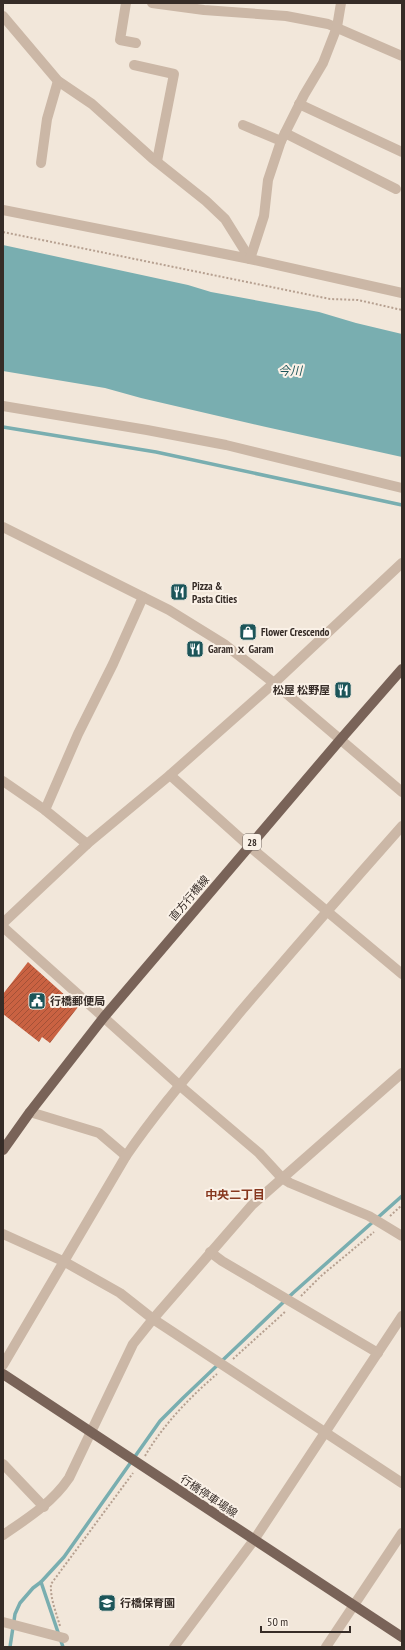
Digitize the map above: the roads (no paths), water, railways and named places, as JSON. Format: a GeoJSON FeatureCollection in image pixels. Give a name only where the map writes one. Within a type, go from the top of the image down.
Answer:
{"type":"FeatureCollection","features":[{"type":"Feature","properties":{"kind":"main road","name":"直方行橋線"},"geometry":{"type":"LineString","coordinates":[[3,1150],[30,1112],[104,1016],[402,669]]}},
{"type":"Feature","properties":{"kind":"main road","name":"行橋停車場線"},"geometry":{"type":"LineString","coordinates":[[3,1374],[402,1637]]}},
{"type":"Feature","properties":{"kind":"street"},"geometry":{"type":"LineString","coordinates":[[126,3],[120,40],[136,43]]}},
{"type":"Feature","properties":{"kind":"street"},"geometry":{"type":"LineString","coordinates":[[152,3],[204,10],[286,16],[328,24],[402,56]]}},
{"type":"Feature","properties":{"kind":"street"},"geometry":{"type":"LineString","coordinates":[[250,259],[264,216],[268,180],[283,137],[299,104],[324,64],[337,27],[341,3]]}},
{"type":"Feature","properties":{"kind":"street"},"geometry":{"type":"LineString","coordinates":[[3,16],[58,81],[92,104],[225,219],[250,259]]}},
{"type":"Feature","properties":{"kind":"street"},"geometry":{"type":"LineString","coordinates":[[134,65],[174,74],[157,161]]}},
{"type":"Feature","properties":{"kind":"street"},"geometry":{"type":"LineString","coordinates":[[41,163],[46,119],[58,81]]}},
{"type":"Feature","properties":{"kind":"street"},"geometry":{"type":"LineString","coordinates":[[299,104],[402,152]]}},
{"type":"Feature","properties":{"kind":"street"},"geometry":{"type":"LineString","coordinates":[[244,125],[283,137],[396,189]]}},
{"type":"Feature","properties":{"kind":"street"},"geometry":{"type":"LineString","coordinates":[[3,210],[250,259],[402,294]]}},
{"type":"Feature","properties":{"kind":"street"},"geometry":{"type":"LineString","coordinates":[[3,406],[204,441],[352,474],[402,488]]}},
{"type":"Feature","properties":{"kind":"street"},"geometry":{"type":"LineString","coordinates":[[3,527],[169,610],[224,644],[274,683],[402,792]]}},
{"type":"Feature","properties":{"kind":"street"},"geometry":{"type":"LineString","coordinates":[[3,923],[87,844],[170,775],[274,683],[402,562]]}},
{"type":"Feature","properties":{"kind":"street"},"geometry":{"type":"LineString","coordinates":[[45,810],[78,734],[113,664],[143,597]]}},
{"type":"Feature","properties":{"kind":"street"},"geometry":{"type":"LineString","coordinates":[[170,775],[249,846],[402,974]]}},
{"type":"Feature","properties":{"kind":"street"},"geometry":{"type":"LineString","coordinates":[[3,781],[45,810],[87,844]]}},
{"type":"Feature","properties":{"kind":"street"},"geometry":{"type":"LineString","coordinates":[[3,1365],[126,1156],[148,1125],[179,1085],[326,911],[402,826]]}},
{"type":"Feature","properties":{"kind":"street"},"geometry":{"type":"LineString","coordinates":[[3,927],[104,1016],[179,1085],[258,1153],[282,1178],[290,1183],[369,1216],[383,1223],[402,1236]]}},
{"type":"Feature","properties":{"kind":"street"},"geometry":{"type":"LineString","coordinates":[[3,1535],[44,1507],[60,1491],[69,1478],[133,1344],[210,1252],[252,1205],[402,1073]]}},
{"type":"Feature","properties":{"kind":"street"},"geometry":{"type":"LineString","coordinates":[[30,1112],[99,1133],[126,1156]]}},
{"type":"Feature","properties":{"kind":"street"},"geometry":{"type":"LineString","coordinates":[[3,1234],[65,1262],[120,1293],[153,1319],[402,1483]]}},
{"type":"Feature","properties":{"kind":"street"},"geometry":{"type":"LineString","coordinates":[[210,1252],[222,1261],[378,1353]]}},
{"type":"Feature","properties":{"kind":"street"},"geometry":{"type":"LineString","coordinates":[[174,1647],[254,1540],[402,1316]]}},
{"type":"Feature","properties":{"kind":"street"},"geometry":{"type":"LineString","coordinates":[[3,1464],[44,1507]]}},
{"type":"Feature","properties":{"kind":"street"},"geometry":{"type":"LineString","coordinates":[[326,1647],[402,1533]]}},
{"type":"Feature","properties":{"kind":"street"},"geometry":{"type":"LineString","coordinates":[[3,1622],[64,1638]]}},
{"type":"Feature","properties":{"kind":"water","name":"今川"},"geometry":{"type":"Polygon","coordinates":[[[3,245],[188,285],[211,292],[319,312],[402,334],[402,457],[141,398],[105,388],[3,371],[3,245]]]}},
{"type":"Feature","properties":{"kind":"waterway"},"geometry":{"type":"LineString","coordinates":[[3,427],[156,452],[402,505]]}},
{"type":"Feature","properties":{"kind":"waterway"},"geometry":{"type":"LineString","coordinates":[[10,1647],[15,1614],[20,1603],[64,1557],[160,1421],[293,1293],[402,1196]]}},
{"type":"Feature","properties":{"kind":"waterway"},"geometry":{"type":"LineString","coordinates":[[41,1582],[63,1647]]}},
{"type":"Feature","properties":{"kind":"place","name":"Pizza & Pasta Cities"},"geometry":{"type":"Point","coordinates":[179,592]}},
{"type":"Feature","properties":{"kind":"place","name":"Flower Crescendo"},"geometry":{"type":"Point","coordinates":[248,632]}},
{"type":"Feature","properties":{"kind":"place","name":"Garam ｘ Garam"},"geometry":{"type":"Point","coordinates":[195,649]}},
{"type":"Feature","properties":{"kind":"place","name":"松屋 松野屋"},"geometry":{"type":"Point","coordinates":[343,690]}},
{"type":"Feature","properties":{"kind":"place","name":"行橋郵便局"},"geometry":{"type":"Point","coordinates":[37,1001]}},
{"type":"Feature","properties":{"kind":"place","name":"行橋保育園"},"geometry":{"type":"Point","coordinates":[107,1603]}},
{"type":"Feature","properties":{"kind":"district","name":"中央二丁目"},"geometry":{"type":"Point","coordinates":[235,1194]}}]}
